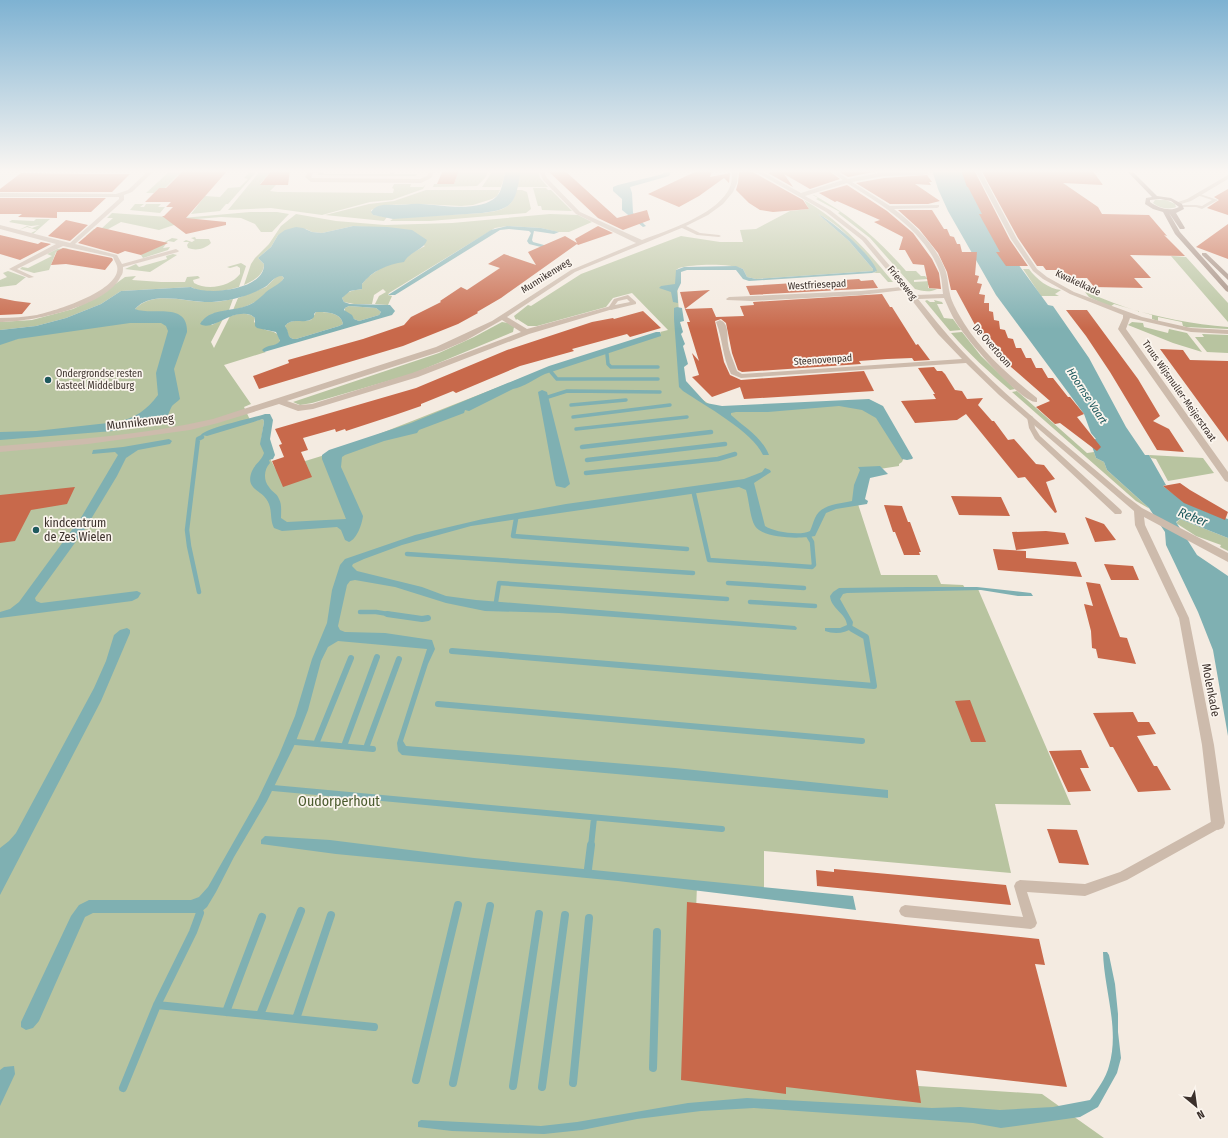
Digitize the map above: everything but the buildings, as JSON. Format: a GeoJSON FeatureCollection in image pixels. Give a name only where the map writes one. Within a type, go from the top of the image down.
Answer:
{"type":"FeatureCollection","features":[{"type":"Feature","properties":{"kind":"main road"},"geometry":{"type":"LineString","coordinates":[[1172,223],[1177,233],[1228,290]]}},
{"type":"Feature","properties":{"kind":"main road"},"geometry":{"type":"LineString","coordinates":[[1179,223],[1185,234],[1228,278]]}},
{"type":"Feature","properties":{"kind":"street"},"geometry":{"type":"LineString","coordinates":[[71,245],[95,223]]}},
{"type":"Feature","properties":{"kind":"street"},"geometry":{"type":"LineString","coordinates":[[600,223],[642,243]]}},
{"type":"Feature","properties":{"kind":"street","name":"Munnikenweg"},"geometry":{"type":"LineString","coordinates":[[0,449],[88,441],[185,428],[215,421],[439,349],[462,339],[503,317],[572,271],[688,223]]}},
{"type":"Feature","properties":{"kind":"street","name":"Frieseweg"},"geometry":{"type":"LineString","coordinates":[[845,223],[864,239],[906,288],[938,329],[968,361],[1108,486],[1139,510],[1228,558]]}},
{"type":"Feature","properties":{"kind":"street","name":"De Overtoom"},"geometry":{"type":"LineString","coordinates":[[906,223],[917,232],[932,251],[943,273],[947,296],[956,316],[976,344],[1001,372],[1034,400]]}},
{"type":"Feature","properties":{"kind":"street","name":"Kwakelkade"},"geometry":{"type":"LineString","coordinates":[[1005,223],[1014,239],[1037,273],[1066,290],[1126,314],[1179,328],[1228,332]]}},
{"type":"Feature","properties":{"kind":"street"},"geometry":{"type":"LineString","coordinates":[[0,227],[62,244],[116,256],[121,266],[120,273],[115,281],[102,292],[82,303],[43,316],[14,320],[0,320]]}},
{"type":"Feature","properties":{"kind":"street"},"geometry":{"type":"LineString","coordinates":[[31,277],[12,269],[62,244]]}},
{"type":"Feature","properties":{"kind":"street"},"geometry":{"type":"LineString","coordinates":[[121,266],[176,251]]}},
{"type":"Feature","properties":{"kind":"street","name":"Westfriesepad"},"geometry":{"type":"LineString","coordinates":[[729,299],[861,293],[906,288]]}},
{"type":"Feature","properties":{"kind":"street"},"geometry":{"type":"LineString","coordinates":[[913,297],[947,296]]}},
{"type":"Feature","properties":{"kind":"street"},"geometry":{"type":"LineString","coordinates":[[279,401],[298,408],[313,406],[415,375],[526,332],[611,308]]}},
{"type":"Feature","properties":{"kind":"street","name":"Truus Wijsmuller-Meijerstraat"},"geometry":{"type":"LineString","coordinates":[[1126,314],[1127,318],[1122,329],[1228,479]]}},
{"type":"Feature","properties":{"kind":"street"},"geometry":{"type":"LineString","coordinates":[[503,317],[526,332]]}},
{"type":"Feature","properties":{"kind":"street","name":"Steenovenpad"},"geometry":{"type":"LineString","coordinates":[[720,322],[725,334],[724,342],[734,372],[741,376],[968,361]]}},
{"type":"Feature","properties":{"kind":"street","name":"Molenkade"},"geometry":{"type":"LineString","coordinates":[[1139,510],[1140,525],[1184,618],[1208,745],[1218,823]]}},
{"type":"Feature","properties":{"kind":"lane"},"geometry":{"type":"LineString","coordinates":[[682,226],[700,234],[719,236]]}},
{"type":"Feature","properties":{"kind":"lane","name":"Frieseweg"},"geometry":{"type":"LineString","coordinates":[[1030,417],[1032,428],[1037,437],[1118,512]]}},
{"type":"Feature","properties":{"kind":"lane","name":"Molenkade"},"geometry":{"type":"LineString","coordinates":[[905,911],[1031,923],[1020,886],[1085,890],[1124,876],[1218,823]]}},
{"type":"Feature","properties":{"kind":"green space"},"geometry":{"type":"Polygon","coordinates":[[[15,223],[45,223],[33,234],[31,233],[37,230],[27,227],[19,230],[27,226],[32,228],[40,225],[31,226],[15,223]]]}},
{"type":"Feature","properties":{"kind":"green space"},"geometry":{"type":"Polygon","coordinates":[[[107,223],[119,223],[90,239],[86,236],[94,229],[101,229],[107,223]]]}},
{"type":"Feature","properties":{"kind":"green space"},"geometry":{"type":"Polygon","coordinates":[[[126,223],[181,223],[159,230],[126,223]]]}},
{"type":"Feature","properties":{"kind":"green space"},"geometry":{"type":"Polygon","coordinates":[[[253,223],[280,223],[272,232],[261,232],[253,223]]]}},
{"type":"Feature","properties":{"kind":"green space"},"geometry":{"type":"Polygon","coordinates":[[[285,223],[362,223],[385,225],[448,223],[589,223],[569,232],[558,232],[541,228],[507,226],[495,228],[389,293],[388,295],[392,296],[388,305],[375,304],[379,296],[386,292],[383,289],[374,295],[372,304],[354,304],[344,302],[342,298],[348,292],[362,289],[362,284],[368,277],[381,268],[406,258],[410,254],[425,246],[388,227],[353,226],[322,233],[312,232],[306,229],[278,235],[271,247],[258,258],[264,264],[264,268],[260,274],[244,285],[251,264],[269,244],[285,223]]]}},
{"type":"Feature","properties":{"kind":"green space","name":"Oudorperhout"},"geometry":{"type":"Polygon","coordinates":[[[767,223],[828,223],[849,241],[873,269],[873,271],[756,279],[747,277],[743,269],[730,266],[702,265],[679,268],[676,270],[684,384],[694,394],[718,410],[868,401],[905,455],[899,466],[873,470],[858,504],[881,575],[937,575],[941,584],[963,585],[965,588],[978,589],[1071,805],[995,804],[1011,873],[764,851],[764,892],[697,885],[690,1071],[1042,1094],[1104,1138],[0,1138],[0,343],[136,310],[135,309],[143,303],[161,298],[202,302],[233,299],[229,310],[212,314],[202,321],[212,325],[223,319],[211,342],[214,348],[230,316],[242,313],[251,315],[255,318],[254,322],[260,327],[276,333],[279,336],[280,342],[264,352],[266,352],[224,365],[251,404],[244,407],[251,422],[263,419],[264,422],[261,441],[276,470],[328,454],[542,370],[668,330],[632,293],[613,298],[606,307],[537,326],[528,326],[517,319],[516,320],[514,316],[528,305],[531,306],[581,274],[681,236],[720,242],[743,242],[740,230],[756,229],[767,223]]]}},
{"type":"Feature","properties":{"kind":"green space","name":"Oudorperhout"},"geometry":{"type":"Polygon","coordinates":[[[833,223],[837,223],[853,237],[893,282],[888,282],[880,273],[872,273],[876,272],[864,255],[851,239],[833,223]]]}},
{"type":"Feature","properties":{"kind":"green space"},"geometry":{"type":"Polygon","coordinates":[[[851,223],[856,223],[874,238],[906,271],[916,271],[921,276],[925,276],[928,279],[914,280],[914,282],[930,281],[931,285],[928,285],[928,288],[937,289],[923,291],[915,289],[870,238],[851,223]]]}},
{"type":"Feature","properties":{"kind":"green space"},"geometry":{"type":"Polygon","coordinates":[[[195,237],[196,239],[209,239],[211,243],[200,249],[188,248],[187,245],[189,242],[183,242],[186,240],[192,242],[195,240],[191,238],[195,237]]]}},
{"type":"Feature","properties":{"kind":"green space"},"geometry":{"type":"Polygon","coordinates":[[[172,238],[178,239],[174,242],[168,241],[163,248],[170,247],[168,250],[143,258],[141,255],[172,238]]]}},
{"type":"Feature","properties":{"kind":"green space"},"geometry":{"type":"Polygon","coordinates":[[[69,248],[56,252],[49,270],[34,273],[20,269],[22,267],[28,268],[52,256],[47,254],[57,249],[69,248]]]}},
{"type":"Feature","properties":{"kind":"green space"},"geometry":{"type":"Polygon","coordinates":[[[173,254],[177,255],[150,272],[125,269],[136,264],[139,267],[167,259],[166,256],[173,254]]]}},
{"type":"Feature","properties":{"kind":"green space"},"geometry":{"type":"Polygon","coordinates":[[[1171,256],[1186,257],[1228,303],[1228,322],[1171,256]]]}},
{"type":"Feature","properties":{"kind":"green space"},"geometry":{"type":"Polygon","coordinates":[[[241,263],[246,266],[239,287],[215,292],[203,291],[191,287],[121,291],[101,304],[66,318],[36,326],[0,330],[0,322],[32,320],[73,309],[96,298],[125,277],[136,276],[132,280],[185,282],[187,277],[198,276],[200,278],[193,280],[194,283],[206,287],[212,287],[231,282],[236,278],[240,274],[240,268],[237,266],[230,268],[227,267],[241,263]]]}},
{"type":"Feature","properties":{"kind":"green space"},"geometry":{"type":"Polygon","coordinates":[[[1023,269],[1029,269],[1043,283],[1052,288],[1061,290],[1055,294],[1059,296],[1041,296],[1023,269]]]}},
{"type":"Feature","properties":{"kind":"green space"},"geometry":{"type":"Polygon","coordinates":[[[8,271],[26,277],[16,285],[0,287],[0,280],[7,277],[3,273],[8,271]]]}},
{"type":"Feature","properties":{"kind":"green space"},"geometry":{"type":"Polygon","coordinates":[[[277,276],[282,276],[284,278],[268,294],[247,306],[233,310],[238,298],[266,287],[277,276]]]}},
{"type":"Feature","properties":{"kind":"green space"},"geometry":{"type":"Polygon","coordinates":[[[1085,292],[1137,311],[1114,304],[1110,307],[1089,297],[1085,292]]]}},
{"type":"Feature","properties":{"kind":"green space"},"geometry":{"type":"Polygon","coordinates":[[[927,300],[930,302],[935,302],[934,300],[942,302],[943,304],[937,304],[944,318],[953,319],[961,330],[950,331],[925,301],[927,300]]]}},
{"type":"Feature","properties":{"kind":"green space"},"geometry":{"type":"Polygon","coordinates":[[[349,306],[376,308],[381,312],[379,315],[359,321],[354,319],[345,311],[345,308],[349,306]]]}},
{"type":"Feature","properties":{"kind":"green space"},"geometry":{"type":"Polygon","coordinates":[[[1139,311],[1176,320],[1228,327],[1228,329],[1186,327],[1183,326],[1182,322],[1158,317],[1158,321],[1152,319],[1152,315],[1139,311]]]}},
{"type":"Feature","properties":{"kind":"green space"},"geometry":{"type":"Polygon","coordinates":[[[316,312],[336,315],[342,320],[343,324],[296,339],[289,336],[285,326],[287,324],[293,321],[311,320],[316,312]]]}},
{"type":"Feature","properties":{"kind":"green space"},"geometry":{"type":"Polygon","coordinates":[[[502,322],[508,323],[514,327],[513,332],[412,374],[312,403],[300,405],[293,402],[439,353],[502,322]]]}},
{"type":"Feature","properties":{"kind":"green space"},"geometry":{"type":"Polygon","coordinates":[[[1132,322],[1143,323],[1144,327],[1168,333],[1169,329],[1187,333],[1202,352],[1173,343],[1128,325],[1132,322]]]}},
{"type":"Feature","properties":{"kind":"green space"},"geometry":{"type":"Polygon","coordinates":[[[962,332],[981,356],[1015,389],[1010,390],[987,370],[951,333],[962,332]]]}},
{"type":"Feature","properties":{"kind":"green space"},"geometry":{"type":"Polygon","coordinates":[[[1202,334],[1228,335],[1228,353],[1207,352],[1195,337],[1204,337],[1202,334]]]}},
{"type":"Feature","properties":{"kind":"green space"},"geometry":{"type":"Polygon","coordinates":[[[1017,391],[1087,453],[1094,452],[1096,458],[1104,462],[1107,470],[1150,509],[1136,501],[1012,392],[1017,391]]]}},
{"type":"Feature","properties":{"kind":"green space"},"geometry":{"type":"Polygon","coordinates":[[[1149,455],[1203,458],[1214,473],[1168,481],[1156,459],[1151,458],[1149,455]]]}},
{"type":"Feature","properties":{"kind":"green space"},"geometry":{"type":"Polygon","coordinates":[[[1180,519],[1228,538],[1228,551],[1220,547],[1221,545],[1196,536],[1176,523],[1180,519]]]}},
{"type":"Feature","properties":{"kind":"water"},"geometry":{"type":"Polygon","coordinates":[[[638,223],[643,223],[646,226],[643,227],[638,223]]]}},
{"type":"Feature","properties":{"kind":"water"},"geometry":{"type":"Polygon","coordinates":[[[828,223],[832,223],[851,239],[868,256],[877,271],[872,273],[749,281],[743,279],[736,270],[687,270],[681,272],[681,283],[677,291],[678,303],[673,302],[671,292],[659,288],[661,286],[675,284],[676,270],[684,267],[736,266],[743,269],[747,277],[756,279],[873,271],[873,269],[849,241],[828,223]]]}},
{"type":"Feature","properties":{"kind":"water"},"geometry":{"type":"Polygon","coordinates":[[[955,223],[993,223],[1010,253],[1048,305],[1053,306],[1089,358],[1126,427],[1145,455],[1149,455],[1166,485],[1163,486],[1194,506],[1228,519],[1228,538],[1180,519],[1176,522],[1197,555],[1228,576],[1228,736],[1213,650],[1198,612],[1166,545],[1165,532],[1149,508],[1107,470],[1104,462],[1096,458],[1090,440],[1096,439],[1091,433],[1084,414],[996,295],[955,223]]]}},
{"type":"Feature","properties":{"kind":"water"},"geometry":{"type":"Polygon","coordinates":[[[353,226],[388,227],[412,230],[427,240],[423,246],[409,256],[404,262],[386,266],[375,272],[362,284],[362,289],[350,291],[342,298],[344,302],[350,304],[390,305],[395,311],[392,315],[264,352],[262,350],[264,348],[280,341],[276,332],[257,328],[255,326],[255,318],[251,315],[236,315],[211,325],[205,326],[200,324],[209,315],[221,311],[240,308],[252,303],[280,282],[284,278],[282,276],[277,277],[265,287],[239,298],[212,302],[171,298],[151,300],[142,303],[135,309],[142,311],[175,313],[182,316],[186,322],[187,332],[174,369],[180,399],[172,406],[168,415],[163,421],[155,424],[113,431],[0,440],[0,432],[36,431],[117,422],[140,413],[158,395],[156,373],[168,331],[166,326],[161,323],[130,323],[18,339],[0,345],[0,330],[36,326],[66,318],[101,304],[121,291],[191,287],[199,290],[210,291],[234,289],[255,280],[262,273],[264,264],[258,258],[271,247],[278,235],[285,230],[296,227],[312,232],[322,233],[353,226]],[[349,306],[344,310],[352,315],[354,319],[359,321],[379,315],[381,312],[376,308],[349,306]],[[316,312],[311,320],[288,323],[285,326],[289,336],[296,339],[343,324],[342,320],[336,315],[316,312]]]}},
{"type":"Feature","properties":{"kind":"water"},"geometry":{"type":"Polygon","coordinates":[[[507,226],[541,228],[559,232],[554,234],[534,231],[533,242],[555,248],[553,250],[529,244],[527,241],[531,233],[529,231],[509,229],[500,230],[395,295],[388,295],[491,230],[507,226]]]}},
{"type":"Feature","properties":{"kind":"water"},"geometry":{"type":"Polygon","coordinates":[[[674,308],[682,308],[684,321],[680,322],[683,332],[681,334],[685,344],[683,346],[688,364],[684,367],[686,381],[706,403],[722,406],[869,399],[883,406],[913,458],[907,460],[902,459],[876,418],[862,410],[839,406],[768,412],[731,413],[731,415],[762,443],[769,455],[763,455],[758,446],[739,428],[679,387],[674,319],[674,308]]]}},
{"type":"Feature","properties":{"kind":"water"},"geometry":{"type":"Polygon","coordinates":[[[660,332],[661,336],[545,374],[469,411],[465,410],[464,413],[419,430],[417,433],[384,441],[342,457],[341,467],[363,516],[357,535],[349,542],[345,540],[341,530],[337,527],[282,531],[274,528],[267,499],[253,486],[250,478],[252,471],[264,453],[260,444],[264,422],[263,419],[207,436],[201,435],[220,426],[270,414],[273,420],[270,439],[275,455],[273,459],[269,460],[270,463],[266,468],[265,478],[270,489],[277,495],[280,501],[281,518],[287,522],[346,519],[322,459],[322,455],[329,450],[411,423],[549,366],[660,332]]]}},
{"type":"Feature","properties":{"kind":"water"},"geometry":{"type":"Polygon","coordinates":[[[542,390],[547,392],[570,484],[565,488],[556,486],[554,479],[538,392],[542,390]]]}},
{"type":"Feature","properties":{"kind":"water"},"geometry":{"type":"Polygon","coordinates":[[[169,439],[172,441],[170,444],[138,450],[126,458],[117,476],[85,529],[35,598],[36,601],[41,603],[137,591],[141,593],[138,598],[132,601],[0,618],[0,612],[10,609],[19,602],[82,516],[118,455],[115,452],[92,454],[93,450],[123,447],[169,439]]]}},
{"type":"Feature","properties":{"kind":"water"},"geometry":{"type":"Polygon","coordinates":[[[880,466],[888,474],[870,478],[865,499],[868,501],[867,504],[836,509],[826,513],[815,536],[792,538],[774,536],[759,530],[755,526],[752,518],[746,490],[739,487],[471,526],[402,545],[364,559],[353,564],[352,566],[357,571],[422,587],[446,596],[476,600],[795,626],[797,628],[796,630],[559,613],[485,611],[446,603],[395,587],[355,580],[350,581],[347,585],[338,626],[340,630],[345,632],[385,633],[432,640],[435,649],[428,664],[403,741],[406,746],[675,768],[888,790],[888,798],[402,755],[398,751],[397,743],[427,649],[338,641],[328,647],[321,661],[308,710],[294,746],[267,801],[207,907],[200,913],[93,913],[85,917],[39,1021],[33,1028],[26,1030],[21,1027],[21,1022],[71,916],[79,905],[89,900],[191,900],[199,897],[208,887],[258,799],[279,755],[295,716],[312,659],[327,623],[332,590],[340,565],[345,559],[415,535],[483,519],[566,504],[744,479],[762,472],[765,468],[771,472],[754,483],[765,526],[787,533],[806,532],[810,531],[815,518],[821,510],[831,505],[852,501],[854,485],[860,470],[858,467],[880,466]]]}},
{"type":"Feature","properties":{"kind":"water"},"geometry":{"type":"Polygon","coordinates":[[[977,587],[1031,593],[1033,596],[1018,596],[981,590],[847,593],[843,594],[840,599],[853,622],[852,628],[839,633],[825,631],[825,628],[840,628],[847,625],[844,617],[833,604],[830,596],[839,588],[977,587]]]}},
{"type":"Feature","properties":{"kind":"water"},"geometry":{"type":"Polygon","coordinates":[[[127,628],[130,630],[130,633],[101,701],[0,895],[0,848],[16,833],[94,688],[106,661],[114,635],[120,630],[127,628]]]}},
{"type":"Feature","properties":{"kind":"water"},"geometry":{"type":"Polygon","coordinates":[[[265,836],[330,840],[474,858],[853,896],[856,910],[618,881],[336,854],[261,844],[261,840],[265,836]]]}},
{"type":"Feature","properties":{"kind":"water"},"geometry":{"type":"Polygon","coordinates":[[[1103,952],[1107,952],[1109,955],[1115,984],[1121,1058],[1117,1073],[1098,1107],[1080,1117],[1001,1128],[973,1123],[754,1108],[701,1111],[637,1119],[582,1130],[544,1134],[452,1131],[418,1127],[418,1122],[421,1120],[541,1126],[577,1122],[688,1103],[747,1098],[932,1108],[960,1107],[1000,1110],[1053,1107],[1090,1100],[1106,1075],[1112,1052],[1112,1024],[1103,952]]]}},
{"type":"Feature","properties":{"kind":"water"},"geometry":{"type":"Polygon","coordinates":[[[14,1066],[15,1074],[0,1106],[0,1070],[4,1067],[14,1066]]]}},
{"type":"Feature","properties":{"kind":"waterway"},"geometry":{"type":"LineString","coordinates":[[607,354],[608,364],[611,367],[658,367]]}},
{"type":"Feature","properties":{"kind":"waterway"},"geometry":{"type":"LineString","coordinates":[[551,372],[557,379],[658,379]]}},
{"type":"Feature","properties":{"kind":"waterway"},"geometry":{"type":"LineString","coordinates":[[548,397],[567,391],[660,392]]}},
{"type":"Feature","properties":{"kind":"waterway"},"geometry":{"type":"LineString","coordinates":[[571,405],[626,400]]}},
{"type":"Feature","properties":{"kind":"waterway"},"geometry":{"type":"LineString","coordinates":[[573,417],[670,405]]}},
{"type":"Feature","properties":{"kind":"waterway"},"geometry":{"type":"LineString","coordinates":[[576,429],[687,417]]}},
{"type":"Feature","properties":{"kind":"waterway"},"geometry":{"type":"LineString","coordinates":[[582,447],[711,432]]}},
{"type":"Feature","properties":{"kind":"waterway"},"geometry":{"type":"LineString","coordinates":[[199,592],[187,530],[198,439],[202,437]]}},
{"type":"Feature","properties":{"kind":"waterway"},"geometry":{"type":"LineString","coordinates":[[587,460],[725,444]]}},
{"type":"Feature","properties":{"kind":"waterway"},"geometry":{"type":"LineString","coordinates":[[586,473],[718,459],[735,454]]}},
{"type":"Feature","properties":{"kind":"waterway"},"geometry":{"type":"LineString","coordinates":[[694,494],[709,560],[812,567],[814,565],[812,542],[809,537]]}},
{"type":"Feature","properties":{"kind":"waterway"},"geometry":{"type":"LineString","coordinates":[[516,519],[513,536],[687,549]]}},
{"type":"Feature","properties":{"kind":"waterway"},"geometry":{"type":"LineString","coordinates":[[407,554],[693,573]]}},
{"type":"Feature","properties":{"kind":"waterway"},"geometry":{"type":"LineString","coordinates":[[496,602],[499,583],[727,599]]}},
{"type":"Feature","properties":{"kind":"waterway"},"geometry":{"type":"LineString","coordinates":[[728,583],[804,588]]}},
{"type":"Feature","properties":{"kind":"waterway"},"geometry":{"type":"LineString","coordinates":[[750,602],[815,606]]}},
{"type":"Feature","properties":{"kind":"waterway"},"geometry":{"type":"LineString","coordinates":[[360,612],[376,612],[394,615]]}},
{"type":"Feature","properties":{"kind":"waterway"},"geometry":{"type":"LineString","coordinates":[[387,614],[394,615]]}},
{"type":"Feature","properties":{"kind":"waterway"},"geometry":{"type":"LineString","coordinates":[[394,615],[422,619],[428,618]]}},
{"type":"Feature","properties":{"kind":"waterway"},"geometry":{"type":"LineString","coordinates":[[452,651],[874,686],[866,637],[852,629]]}},
{"type":"Feature","properties":{"kind":"waterway"},"geometry":{"type":"LineString","coordinates":[[344,746],[377,657]]}},
{"type":"Feature","properties":{"kind":"waterway"},"geometry":{"type":"LineString","coordinates":[[316,744],[351,658]]}},
{"type":"Feature","properties":{"kind":"waterway"},"geometry":{"type":"LineString","coordinates":[[366,748],[399,659]]}},
{"type":"Feature","properties":{"kind":"waterway"},"geometry":{"type":"LineString","coordinates":[[438,704],[862,741]]}},
{"type":"Feature","properties":{"kind":"waterway"},"geometry":{"type":"LineString","coordinates":[[295,742],[316,744]]}},
{"type":"Feature","properties":{"kind":"waterway"},"geometry":{"type":"LineString","coordinates":[[316,744],[373,749]]}},
{"type":"Feature","properties":{"kind":"waterway"},"geometry":{"type":"LineString","coordinates":[[273,788],[722,829]]}},
{"type":"Feature","properties":{"kind":"waterway"},"geometry":{"type":"LineString","coordinates":[[591,846],[594,818]]}},
{"type":"Feature","properties":{"kind":"waterway"},"geometry":{"type":"LineString","coordinates":[[588,869],[591,845]]}},
{"type":"Feature","properties":{"kind":"waterway"},"geometry":{"type":"LineString","coordinates":[[416,1080],[458,905]]}},
{"type":"Feature","properties":{"kind":"waterway"},"geometry":{"type":"LineString","coordinates":[[453,1083],[490,906]]}},
{"type":"Feature","properties":{"kind":"waterway"},"geometry":{"type":"LineString","coordinates":[[260,1015],[301,911]]}},
{"type":"Feature","properties":{"kind":"waterway"},"geometry":{"type":"LineString","coordinates":[[157,1005],[193,932],[200,913]]}},
{"type":"Feature","properties":{"kind":"waterway"},"geometry":{"type":"LineString","coordinates":[[513,1086],[539,914]]}},
{"type":"Feature","properties":{"kind":"waterway"},"geometry":{"type":"LineString","coordinates":[[296,1019],[331,915]]}},
{"type":"Feature","properties":{"kind":"waterway"},"geometry":{"type":"LineString","coordinates":[[542,1087],[565,915]]}},
{"type":"Feature","properties":{"kind":"waterway"},"geometry":{"type":"LineString","coordinates":[[226,1012],[262,917]]}},
{"type":"Feature","properties":{"kind":"waterway"},"geometry":{"type":"LineString","coordinates":[[573,1083],[589,918]]}},
{"type":"Feature","properties":{"kind":"waterway"},"geometry":{"type":"LineString","coordinates":[[653,1068],[657,932]]}},
{"type":"Feature","properties":{"kind":"waterway"},"geometry":{"type":"LineString","coordinates":[[123,1088],[157,1005]]}},
{"type":"Feature","properties":{"kind":"waterway"},"geometry":{"type":"LineString","coordinates":[[157,1005],[226,1012]]}},
{"type":"Feature","properties":{"kind":"waterway"},"geometry":{"type":"LineString","coordinates":[[226,1012],[374,1027]]}},
{"type":"Feature","properties":{"kind":"place","name":"Ondergrondse resten kasteel Middelburg"},"geometry":{"type":"Point","coordinates":[48,380]}},
{"type":"Feature","properties":{"kind":"place","name":"kindcentrum de Zes Wielen"},"geometry":{"type":"Point","coordinates":[36,530]}},
{"type":"Feature","properties":{"kind":"water label","name":"Hoornse Vaart"},"geometry":{"type":"Point","coordinates":[1087,396]}},
{"type":"Feature","properties":{"kind":"water label","name":"Reker"},"geometry":{"type":"Point","coordinates":[1193,517]}}]}
